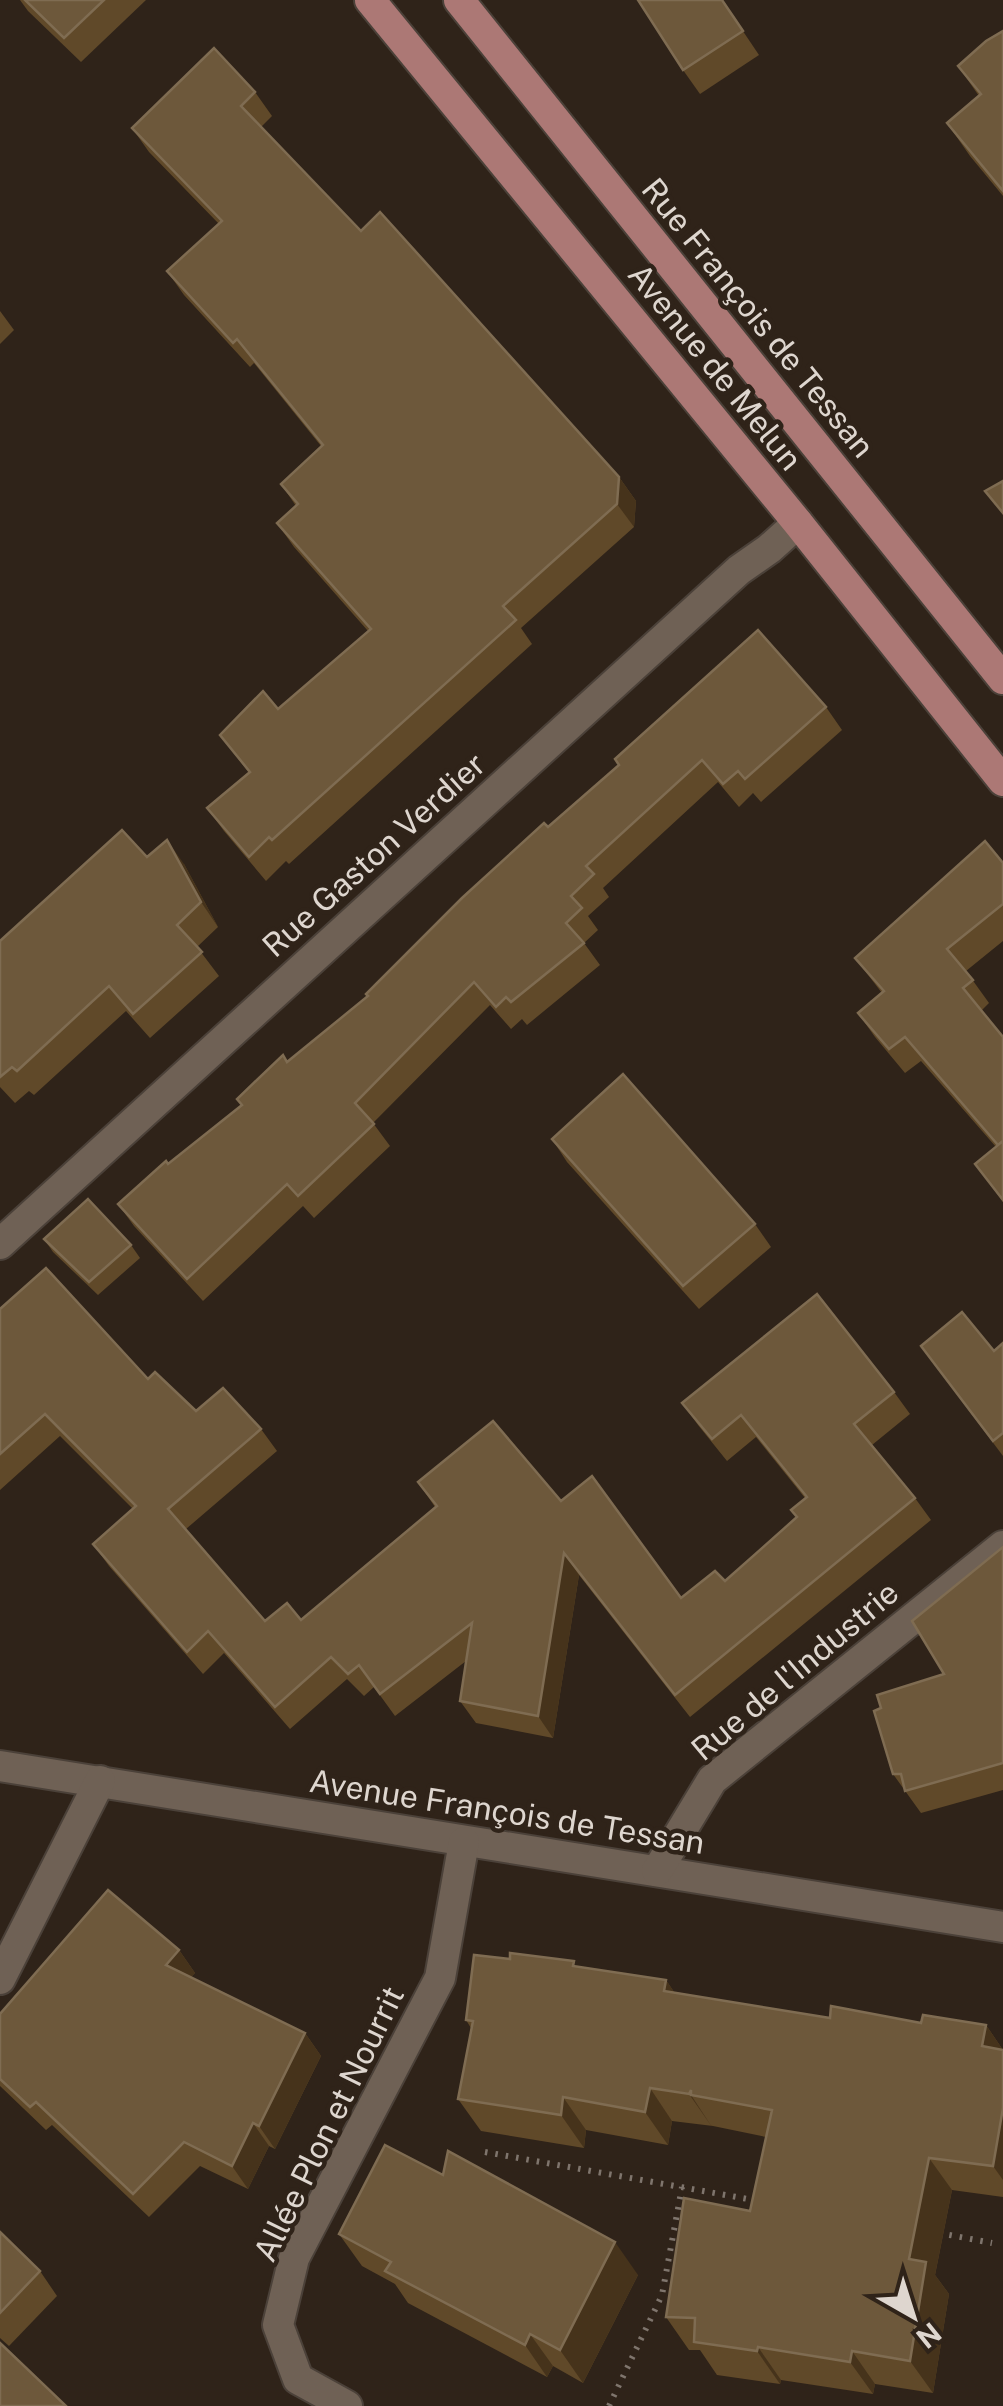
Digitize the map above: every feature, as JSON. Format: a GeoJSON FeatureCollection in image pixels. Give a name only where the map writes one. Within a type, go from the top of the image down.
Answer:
{"type":"FeatureCollection","features":[{"type":"Feature","properties":{"kind":"main road","name":"Avenue de Melun"},"geometry":{"type":"LineString","coordinates":[[370,0],[798,523],[1003,781]]}},
{"type":"Feature","properties":{"kind":"main road","name":"Rue François de Tessan"},"geometry":{"type":"LineString","coordinates":[[459,0],[1003,679]]}},
{"type":"Feature","properties":{"kind":"street","name":"Rue Gaston Verdier"},"geometry":{"type":"LineString","coordinates":[[0,1244],[738,570],[798,523]]}},
{"type":"Feature","properties":{"kind":"street","name":"Rue de l'Industrie"},"geometry":{"type":"LineString","coordinates":[[657,1871],[712,1780],[1003,1546]]}},
{"type":"Feature","properties":{"kind":"street","name":"Avenue François de Tessan"},"geometry":{"type":"LineString","coordinates":[[0,1766],[1003,1927]]}},
{"type":"Feature","properties":{"kind":"street"},"geometry":{"type":"LineString","coordinates":[[0,1979],[100,1781]]}},
{"type":"Feature","properties":{"kind":"street","name":"Allée Plon et Nourrit"},"geometry":{"type":"LineString","coordinates":[[348,2406],[298,2379],[278,2325],[294,2258],[440,1978],[464,1842]]}},
{"type":"Feature","properties":{"kind":"path"},"geometry":{"type":"LineString","coordinates":[[486,2152],[760,2201]]}},
{"type":"Feature","properties":{"kind":"path"},"geometry":{"type":"LineString","coordinates":[[609,2406],[662,2295],[682,2187]]}},
{"type":"Feature","properties":{"kind":"path"},"geometry":{"type":"LineString","coordinates":[[934,2232],[992,2243]]}},
{"type":"Feature","properties":{"kind":"building"},"geometry":{"type":"Polygon","coordinates":[[[25,0],[104,0],[64,38],[25,0]]]}},
{"type":"Feature","properties":{"kind":"building"},"geometry":{"type":"Polygon","coordinates":[[[638,0],[722,0],[743,31],[683,70],[638,0]]]}},
{"type":"Feature","properties":{"kind":"building"},"geometry":{"type":"Polygon","coordinates":[[[1003,31],[1003,191],[947,123],[981,94],[958,66],[1003,31]]]}},
{"type":"Feature","properties":{"kind":"building"},"geometry":{"type":"Polygon","coordinates":[[[214,48],[255,92],[241,106],[361,231],[380,212],[619,477],[617,504],[503,606],[516,620],[249,857],[207,808],[250,772],[220,735],[263,691],[278,709],[371,629],[277,523],[298,504],[281,484],[323,445],[237,339],[233,343],[167,271],[222,221],[132,128],[214,48]]]}},
{"type":"Feature","properties":{"kind":"building"},"geometry":{"type":"Polygon","coordinates":[[[1003,481],[1003,513],[985,491],[1003,481]]]}},
{"type":"Feature","properties":{"kind":"building"},"geometry":{"type":"Polygon","coordinates":[[[758,630],[826,707],[745,779],[738,771],[723,784],[702,760],[586,866],[594,874],[571,896],[582,908],[566,923],[584,943],[511,1002],[506,997],[496,1007],[474,982],[355,1103],[374,1124],[298,1196],[287,1184],[187,1279],[118,1204],[166,1161],[168,1164],[242,1105],[237,1099],[283,1055],[287,1062],[368,996],[462,898],[544,823],[548,827],[619,765],[615,759],[758,630]]]}},
{"type":"Feature","properties":{"kind":"building"},"geometry":{"type":"Polygon","coordinates":[[[122,830],[147,857],[167,840],[201,902],[177,925],[202,952],[133,1014],[109,986],[17,1071],[12,1067],[0,1077],[0,941],[122,830]]]}},
{"type":"Feature","properties":{"kind":"building"},"geometry":{"type":"Polygon","coordinates":[[[985,841],[1003,863],[1003,904],[947,949],[973,980],[963,988],[1003,1037],[1003,1141],[998,1145],[905,1037],[889,1049],[858,1013],[884,991],[855,958],[985,841]]]}},
{"type":"Feature","properties":{"kind":"building"},"geometry":{"type":"Polygon","coordinates":[[[623,1074],[755,1224],[683,1286],[552,1139],[623,1074]]]}},
{"type":"Feature","properties":{"kind":"building"},"geometry":{"type":"Polygon","coordinates":[[[1003,1141],[1003,1200],[975,1164],[1003,1141]]]}},
{"type":"Feature","properties":{"kind":"building"},"geometry":{"type":"Polygon","coordinates":[[[88,1199],[131,1245],[89,1282],[44,1239],[88,1199]]]}},
{"type":"Feature","properties":{"kind":"building"},"geometry":{"type":"Polygon","coordinates":[[[46,1268],[148,1379],[155,1372],[196,1411],[223,1388],[261,1429],[168,1509],[265,1621],[287,1603],[301,1620],[437,1506],[418,1482],[493,1421],[561,1501],[592,1476],[681,1598],[715,1571],[725,1581],[797,1517],[791,1510],[807,1497],[741,1415],[712,1439],[682,1403],[817,1294],[894,1392],[854,1424],[915,1498],[675,1695],[564,1553],[538,1716],[460,1701],[472,1623],[380,1694],[359,1665],[348,1674],[331,1657],[275,1707],[208,1631],[187,1652],[93,1544],[136,1506],[45,1414],[0,1454],[0,1309],[46,1268]]]}},
{"type":"Feature","properties":{"kind":"building"},"geometry":{"type":"Polygon","coordinates":[[[962,1312],[994,1351],[1003,1343],[1003,1433],[993,1441],[921,1346],[962,1312]]]}},
{"type":"Feature","properties":{"kind":"building"},"geometry":{"type":"Polygon","coordinates":[[[1003,1547],[1003,1763],[905,1791],[901,1774],[893,1774],[874,1711],[881,1708],[877,1695],[944,1674],[912,1621],[1003,1547]]]}},
{"type":"Feature","properties":{"kind":"building"},"geometry":{"type":"Polygon","coordinates":[[[108,1890],[179,1950],[166,1965],[305,2033],[259,2126],[253,2123],[232,2166],[184,2142],[133,2194],[36,2102],[30,2107],[0,2079],[0,2014],[108,1890]]]}},
{"type":"Feature","properties":{"kind":"building"},"geometry":{"type":"Polygon","coordinates":[[[510,1953],[574,1961],[573,1966],[666,1980],[664,1991],[830,2018],[831,2006],[921,2023],[923,2015],[986,2025],[982,2046],[1003,2050],[1003,2108],[993,2166],[929,2158],[909,2259],[926,2262],[910,2361],[852,2351],[850,2362],[758,2347],[757,2351],[694,2342],[695,2318],[666,2317],[684,2198],[750,2211],[772,2110],[691,2095],[691,2090],[689,2094],[650,2088],[645,2112],[563,2097],[561,2115],[458,2099],[473,2021],[466,2020],[474,1955],[510,1959],[510,1953]]]}},
{"type":"Feature","properties":{"kind":"building"},"geometry":{"type":"Polygon","coordinates":[[[385,2145],[443,2175],[448,2151],[615,2242],[560,2350],[530,2334],[525,2345],[385,2271],[391,2262],[339,2234],[385,2145]]]}},
{"type":"Feature","properties":{"kind":"building"},"geometry":{"type":"Polygon","coordinates":[[[0,2232],[40,2271],[0,2313],[0,2232]]]}},
{"type":"Feature","properties":{"kind":"building"},"geometry":{"type":"Polygon","coordinates":[[[0,2343],[66,2406],[0,2406],[0,2343]]]}}]}
